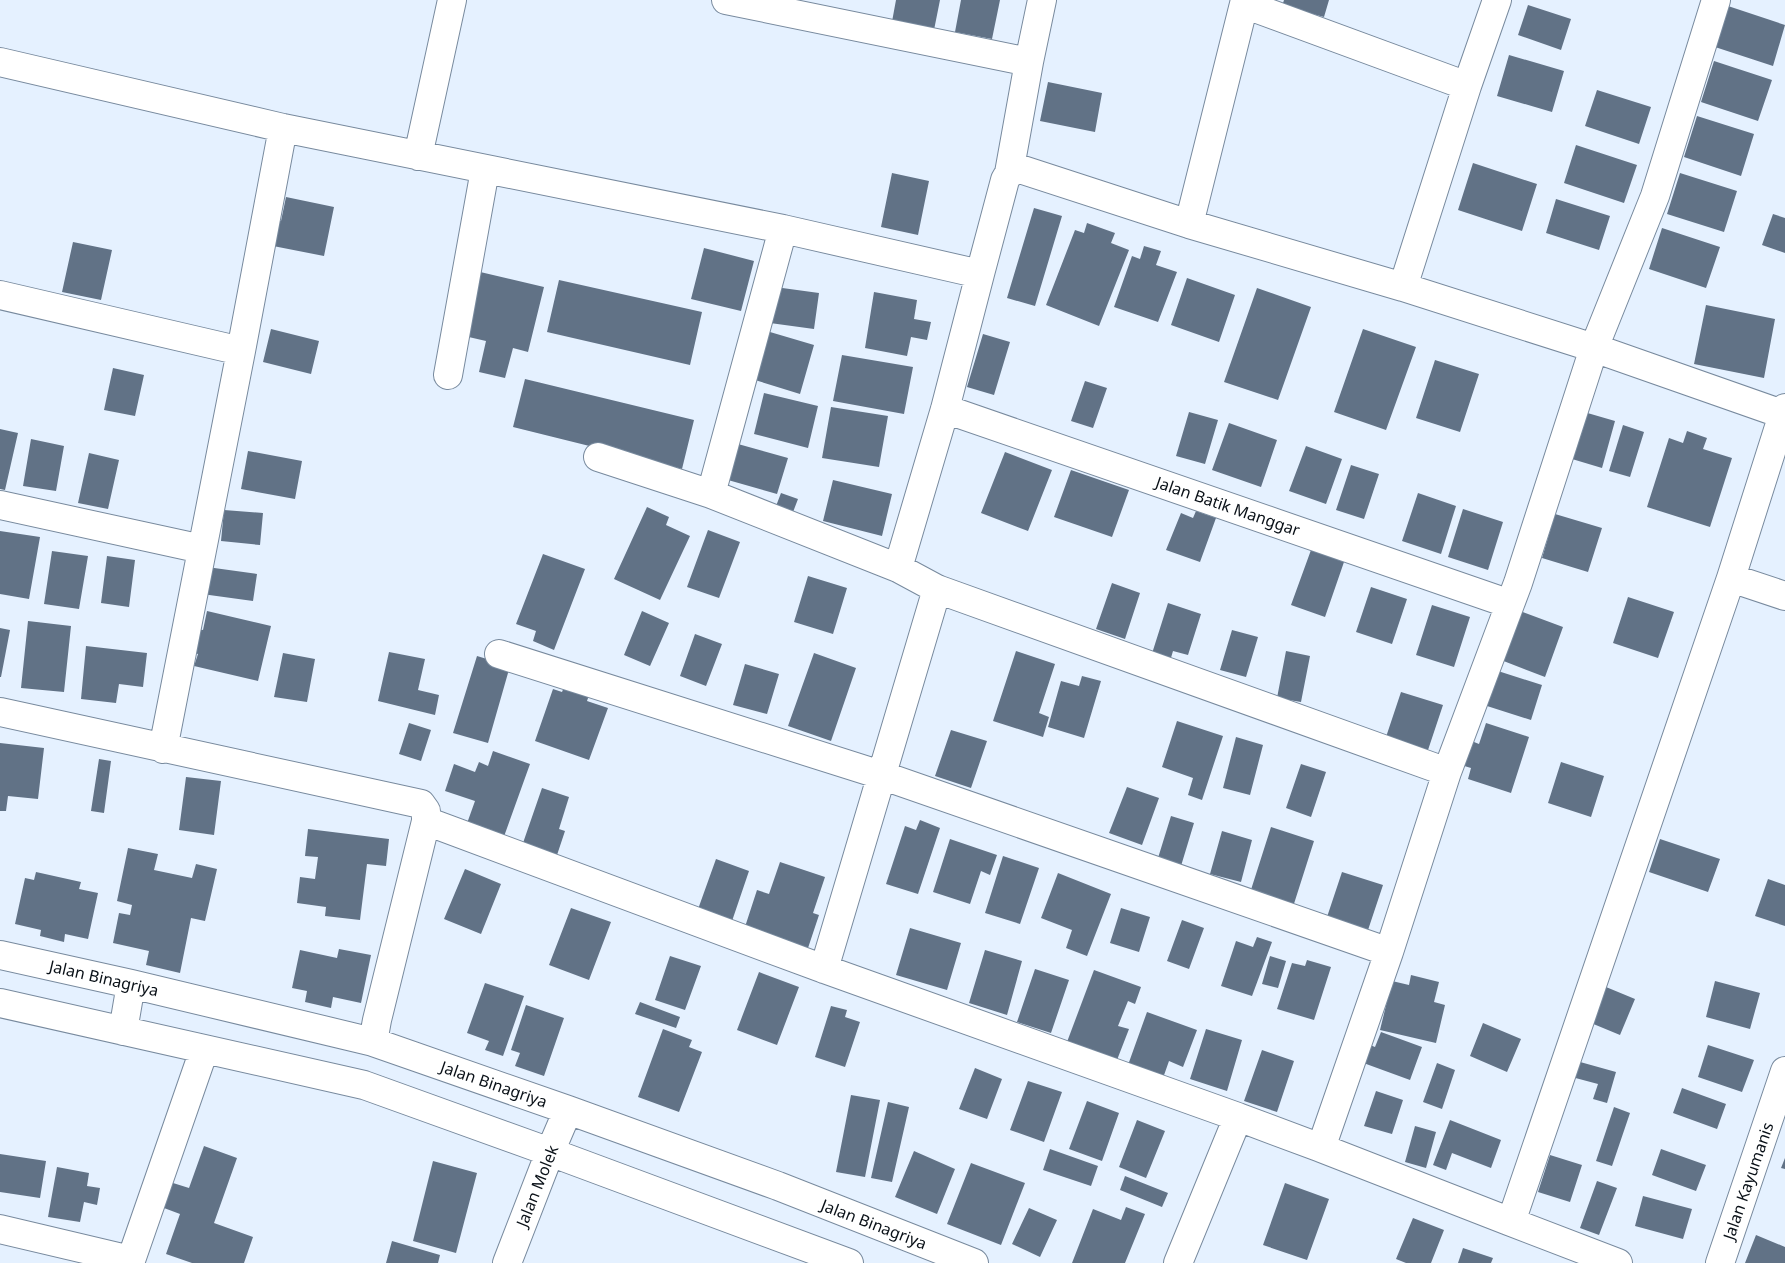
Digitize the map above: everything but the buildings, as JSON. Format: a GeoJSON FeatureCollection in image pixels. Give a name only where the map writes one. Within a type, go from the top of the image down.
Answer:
{"type":"FeatureCollection","features":[{"type":"Feature","properties":{"kind":"street"},"geometry":{"type":"LineString","coordinates":[[418,156],[452,0]]}},
{"type":"Feature","properties":{"kind":"street"},"geometry":{"type":"LineString","coordinates":[[726,0],[1029,62]]}},
{"type":"Feature","properties":{"kind":"street"},"geometry":{"type":"LineString","coordinates":[[898,568],[945,408],[1005,180],[1009,173],[1042,0]]}},
{"type":"Feature","properties":{"kind":"street"},"geometry":{"type":"LineString","coordinates":[[1403,287],[1467,86],[1497,0]]}},
{"type":"Feature","properties":{"kind":"street"},"geometry":{"type":"LineString","coordinates":[[1322,1148],[1389,952],[1447,772],[1510,604],[1594,348],[1655,196],[1716,0]]}},
{"type":"Feature","properties":{"kind":"street"},"geometry":{"type":"LineString","coordinates":[[1189,224],[1244,2],[1467,86]]}},
{"type":"Feature","properties":{"kind":"street"},"geometry":{"type":"LineString","coordinates":[[0,62],[283,128],[782,229],[980,274]]}},
{"type":"Feature","properties":{"kind":"street"},"geometry":{"type":"LineString","coordinates":[[163,749],[283,128]]}},
{"type":"Feature","properties":{"kind":"street"},"geometry":{"type":"LineString","coordinates":[[1009,173],[1020,169],[1189,224],[1403,287],[1594,348],[1784,412],[1731,578],[1511,1222]]}},
{"type":"Feature","properties":{"kind":"street"},"geometry":{"type":"LineString","coordinates":[[448,375],[485,170]]}},
{"type":"Feature","properties":{"kind":"street"},"geometry":{"type":"LineString","coordinates":[[711,494],[782,229]]}},
{"type":"Feature","properties":{"kind":"street"},"geometry":{"type":"LineString","coordinates":[[0,295],[241,351]]}},
{"type":"Feature","properties":{"kind":"street","name":"Jalan Batik Manggar"},"geometry":{"type":"LineString","coordinates":[[945,408],[1510,604]]}},
{"type":"Feature","properties":{"kind":"street"},"geometry":{"type":"LineString","coordinates":[[598,457],[711,494],[898,568],[937,589],[1447,772]]}},
{"type":"Feature","properties":{"kind":"street"},"geometry":{"type":"LineString","coordinates":[[0,505],[202,549]]}},
{"type":"Feature","properties":{"kind":"street"},"geometry":{"type":"LineString","coordinates":[[1731,578],[1785,596]]}},
{"type":"Feature","properties":{"kind":"street"},"geometry":{"type":"LineString","coordinates":[[824,969],[937,589]]}},
{"type":"Feature","properties":{"kind":"street"},"geometry":{"type":"LineString","coordinates":[[499,654],[881,775],[1389,952]]}},
{"type":"Feature","properties":{"kind":"street"},"geometry":{"type":"LineString","coordinates":[[0,712],[421,804],[426,811],[426,821],[373,1042]]}},
{"type":"Feature","properties":{"kind":"street"},"geometry":{"type":"LineString","coordinates":[[426,821],[824,969],[1322,1148],[1618,1263]]}},
{"type":"Feature","properties":{"kind":"street","name":"Jalan Binagriya"},"geometry":{"type":"LineString","coordinates":[[0,955],[131,984],[373,1042],[778,1186],[974,1263]]}},
{"type":"Feature","properties":{"kind":"street"},"geometry":{"type":"LineString","coordinates":[[123,1031],[131,984]]}},
{"type":"Feature","properties":{"kind":"street"},"geometry":{"type":"LineString","coordinates":[[0,1003],[364,1085],[849,1263]]}},
{"type":"Feature","properties":{"kind":"street"},"geometry":{"type":"LineString","coordinates":[[0,1228],[130,1262],[204,1050]]}},
{"type":"Feature","properties":{"kind":"street","name":"Jalan Kayumanis"},"geometry":{"type":"LineString","coordinates":[[1720,1263],[1785,1072]]}},
{"type":"Feature","properties":{"kind":"street","name":"Jalan Molek"},"geometry":{"type":"LineString","coordinates":[[506,1263],[568,1110]]}},
{"type":"Feature","properties":{"kind":"street"},"geometry":{"type":"LineString","coordinates":[[1178,1263],[1238,1117]]}}]}
